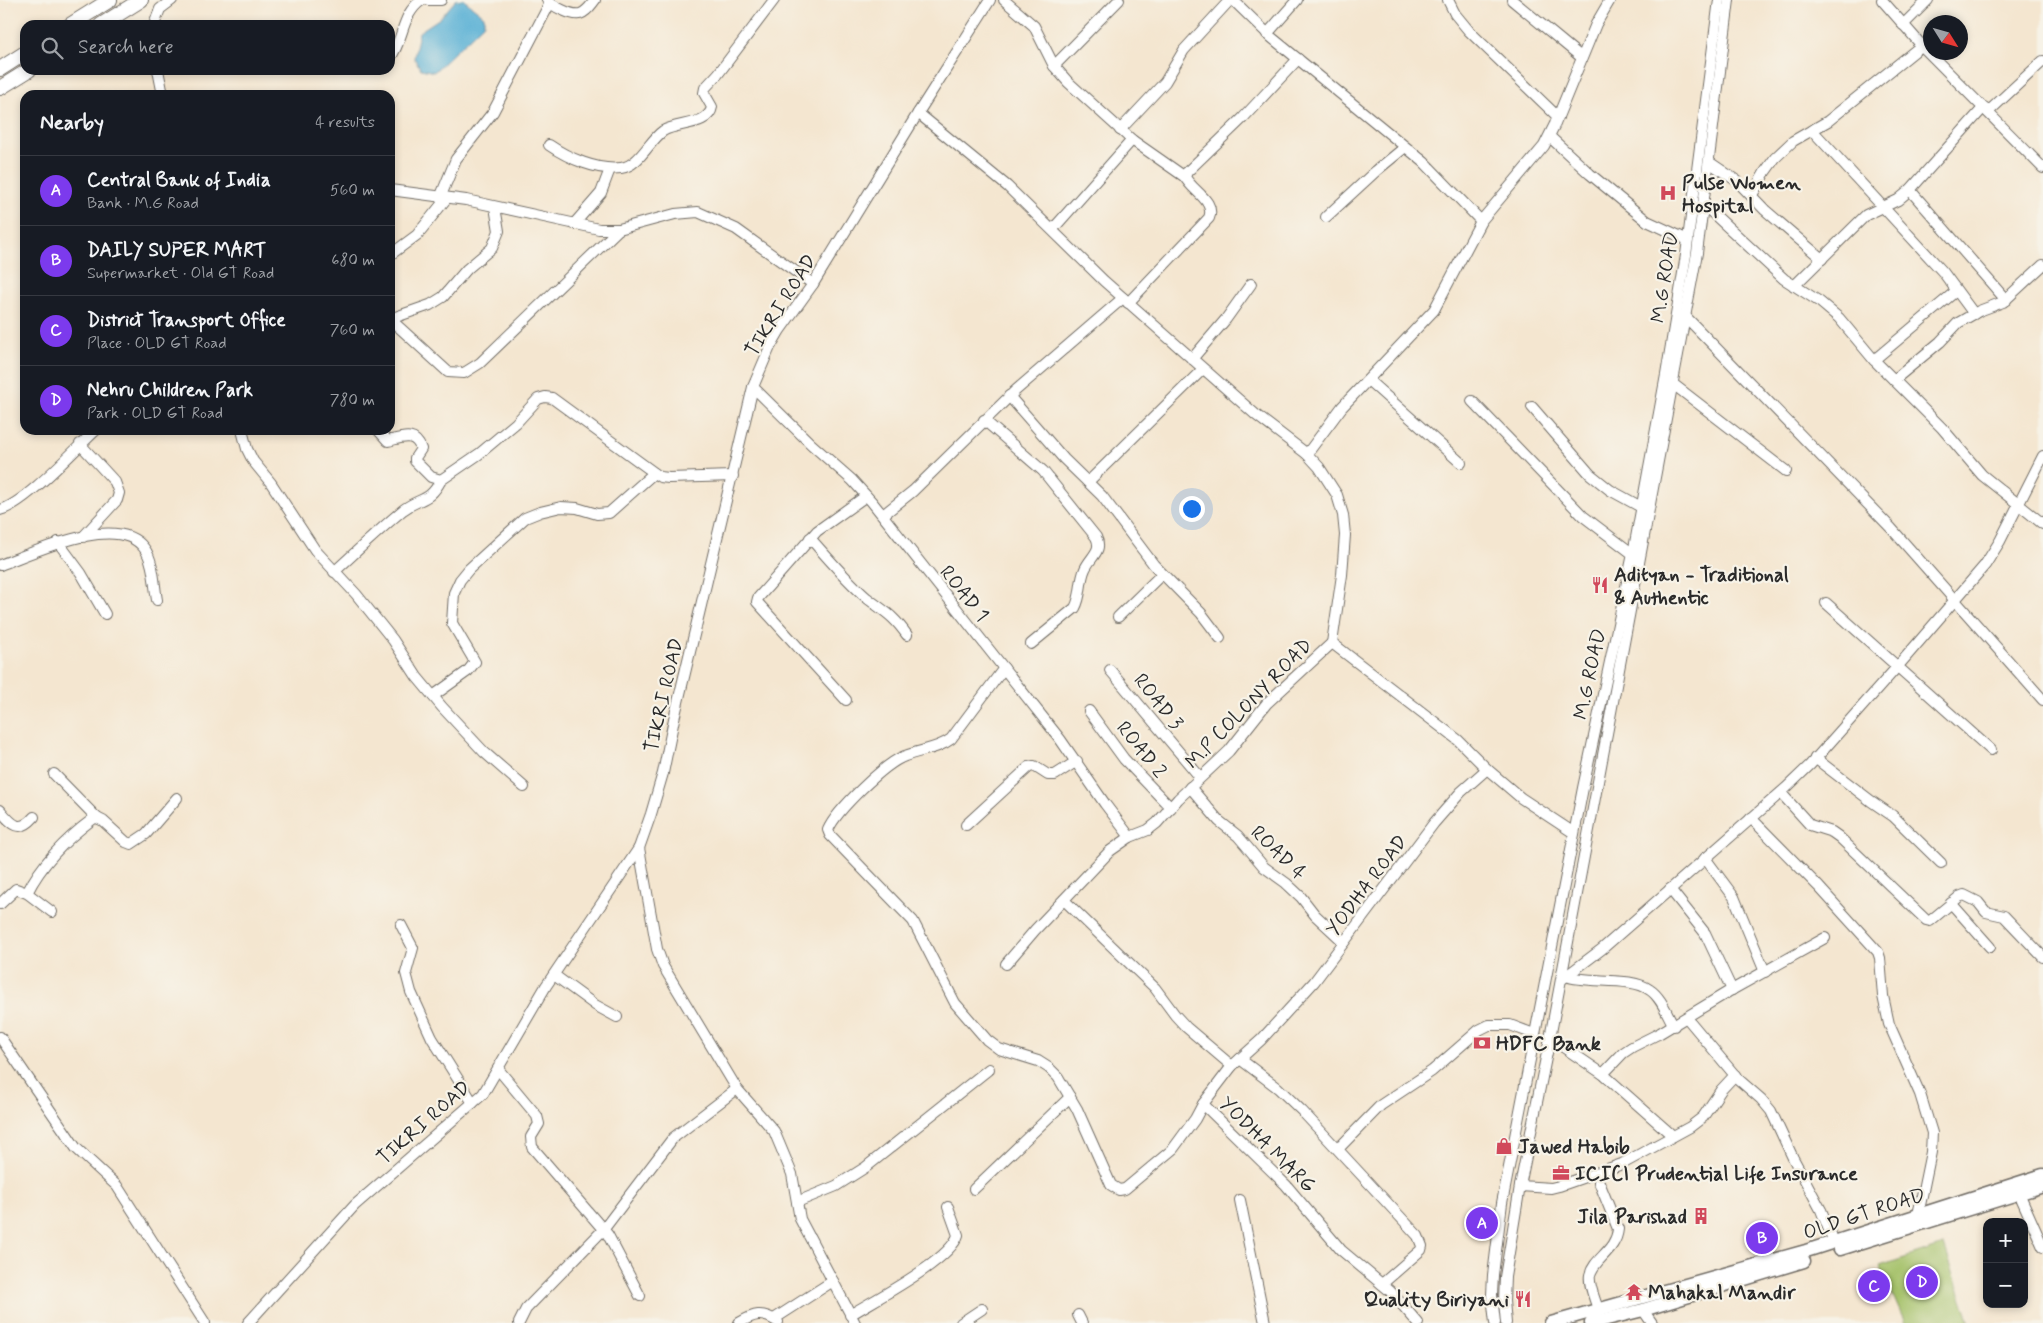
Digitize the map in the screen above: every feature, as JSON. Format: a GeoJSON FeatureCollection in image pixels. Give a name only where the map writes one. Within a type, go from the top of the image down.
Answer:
{"type":"FeatureCollection","features":[{"type":"Feature","properties":{"kind":"highway"},"geometry":{"type":"LineString","coordinates":[[78,20],[110,0]]}},
{"type":"Feature","properties":{"kind":"highway"},"geometry":{"type":"LineString","coordinates":[[109,20],[142,0]]}},
{"type":"Feature","properties":{"kind":"highway"},"geometry":{"type":"LineString","coordinates":[[0,68],[20,56]]}},
{"type":"Feature","properties":{"kind":"highway"},"geometry":{"type":"LineString","coordinates":[[0,88],[21,75]]}},
{"type":"Feature","properties":{"kind":"main road","name":"OLD GT ROAD"},"geometry":{"type":"LineString","coordinates":[[1552,1323],[1834,1242],[2043,1175]]}},
{"type":"Feature","properties":{"kind":"main road","name":"OLD GT ROAD"},"geometry":{"type":"LineString","coordinates":[[1591,1323],[1643,1310],[2043,1186]]}},
{"type":"Feature","properties":{"kind":"street"},"geometry":{"type":"LineString","coordinates":[[156,20],[160,9],[172,0]]}},
{"type":"Feature","properties":{"kind":"street"},"geometry":{"type":"LineString","coordinates":[[395,50],[406,18],[422,0]]}},
{"type":"Feature","properties":{"kind":"street"},"geometry":{"type":"LineString","coordinates":[[428,0],[441,0]]}},
{"type":"Feature","properties":{"kind":"street"},"geometry":{"type":"LineString","coordinates":[[395,251],[417,235],[443,198],[456,159],[493,112],[548,2],[557,8],[581,14],[595,0]]}},
{"type":"Feature","properties":{"kind":"street"},"geometry":{"type":"LineString","coordinates":[[549,145],[571,157],[610,169],[623,168],[629,165],[664,131],[708,116],[712,107],[704,93],[705,88],[718,74],[774,0]]}},
{"type":"Feature","properties":{"kind":"street","name":"TIKRI ROAD"},"geometry":{"type":"LineString","coordinates":[[248,1323],[354,1205],[483,1094],[554,975],[638,848],[652,814],[663,773],[674,719],[753,387],[770,347],[780,330],[813,284],[990,0]]}},
{"type":"Feature","properties":{"kind":"street"},"geometry":{"type":"LineString","coordinates":[[883,515],[912,491],[1010,396],[1126,301],[1209,218],[1212,211],[1210,205],[1188,183],[1185,177],[1132,140],[1079,93],[1054,66],[1034,26],[1004,0]]}},
{"type":"Feature","properties":{"kind":"street"},"geometry":{"type":"LineString","coordinates":[[1054,66],[1119,0]]}},
{"type":"Feature","properties":{"kind":"street"},"geometry":{"type":"LineString","coordinates":[[1120,130],[1165,82],[1184,50],[1231,0],[1267,34],[1404,148],[1424,162],[1481,221]]}},
{"type":"Feature","properties":{"kind":"street"},"geometry":{"type":"LineString","coordinates":[[1267,34],[1297,0]]}},
{"type":"Feature","properties":{"kind":"street"},"geometry":{"type":"LineString","coordinates":[[1448,0],[1455,14],[1469,32],[1558,117]]}},
{"type":"Feature","properties":{"kind":"street"},"geometry":{"type":"LineString","coordinates":[[1512,0],[1581,57]]}},
{"type":"Feature","properties":{"kind":"street","name":"M.G ROAD"},"geometry":{"type":"LineString","coordinates":[[1495,1323],[1492,1295],[1502,1203],[1534,1034],[1633,554],[1641,507],[1673,384],[1686,316],[1691,244],[1719,0]]}},
{"type":"Feature","properties":{"kind":"street","name":"M.G ROAD"},"geometry":{"type":"LineString","coordinates":[[1506,1323],[1504,1301],[1505,1277],[1520,1186],[1563,978],[1691,244],[1704,204],[1729,0]]}},
{"type":"Feature","properties":{"kind":"street"},"geometry":{"type":"LineString","coordinates":[[1882,0],[1921,46],[2043,168]]}},
{"type":"Feature","properties":{"kind":"street"},"geometry":{"type":"LineString","coordinates":[[1903,25],[1928,0]]}},
{"type":"Feature","properties":{"kind":"street"},"geometry":{"type":"LineString","coordinates":[[1307,454],[1342,407],[1434,310],[1481,221],[1525,171],[1550,137],[1581,57],[1607,1]]}},
{"type":"Feature","properties":{"kind":"street"},"geometry":{"type":"LineString","coordinates":[[1752,195],[1764,172],[1775,158],[1793,141],[1828,120],[1921,46]]}},
{"type":"Feature","properties":{"kind":"street"},"geometry":{"type":"LineString","coordinates":[[1185,177],[1187,172],[1268,93],[1298,58]]}},
{"type":"Feature","properties":{"kind":"street"},"geometry":{"type":"LineString","coordinates":[[1794,286],[1866,215],[1898,200],[1910,190],[1986,110],[2043,62]]}},
{"type":"Feature","properties":{"kind":"street"},"geometry":{"type":"LineString","coordinates":[[159,75],[162,90]]}},
{"type":"Feature","properties":{"kind":"street"},"geometry":{"type":"LineString","coordinates":[[918,113],[1007,186],[1073,252],[1192,359],[1256,415],[1307,454],[1328,480],[1337,495],[1343,514],[1345,536],[1342,575],[1332,643]]}},
{"type":"Feature","properties":{"kind":"street"},"geometry":{"type":"LineString","coordinates":[[1812,130],[1944,272],[1974,314]]}},
{"type":"Feature","properties":{"kind":"street"},"geometry":{"type":"LineString","coordinates":[[1550,137],[1590,174],[1647,221],[1691,244]]}},
{"type":"Feature","properties":{"kind":"street"},"geometry":{"type":"LineString","coordinates":[[1053,230],[1132,140]]}},
{"type":"Feature","properties":{"kind":"street"},"geometry":{"type":"LineString","coordinates":[[1326,218],[1376,171],[1404,148]]}},
{"type":"Feature","properties":{"kind":"street"},"geometry":{"type":"LineString","coordinates":[[1709,162],[1737,181],[1765,210],[1822,259]]}},
{"type":"Feature","properties":{"kind":"street"},"geometry":{"type":"LineString","coordinates":[[574,224],[601,192],[610,169]]}},
{"type":"Feature","properties":{"kind":"street"},"geometry":{"type":"LineString","coordinates":[[1910,190],[2006,300]]}},
{"type":"Feature","properties":{"kind":"street"},"geometry":{"type":"LineString","coordinates":[[395,191],[495,206],[599,229],[619,229],[675,214],[698,212],[715,218],[736,230],[813,284]]}},
{"type":"Feature","properties":{"kind":"street"},"geometry":{"type":"LineString","coordinates":[[1704,204],[1794,286],[1820,302],[1839,318],[1874,360],[1942,428],[1982,475],[2020,503],[2043,524]]}},
{"type":"Feature","properties":{"kind":"street"},"geometry":{"type":"LineString","coordinates":[[395,317],[430,305],[443,296],[467,269],[492,248],[499,231],[495,206]]}},
{"type":"Feature","properties":{"kind":"street"},"geometry":{"type":"LineString","coordinates":[[395,324],[448,372],[464,373],[480,363],[619,229]]}},
{"type":"Feature","properties":{"kind":"street"},"geometry":{"type":"LineString","coordinates":[[1894,380],[1940,342],[1958,323],[1974,314],[1997,306],[2006,300],[2043,265]]}},
{"type":"Feature","properties":{"kind":"street"},"geometry":{"type":"LineString","coordinates":[[1192,359],[1226,319],[1251,284]]}},
{"type":"Feature","properties":{"kind":"street"},"geometry":{"type":"LineString","coordinates":[[1874,360],[1956,291]]}},
{"type":"Feature","properties":{"kind":"street"},"geometry":{"type":"LineString","coordinates":[[1686,316],[1872,508],[2043,700]]}},
{"type":"Feature","properties":{"kind":"street"},"geometry":{"type":"LineString","coordinates":[[1088,482],[1203,368]]}},
{"type":"Feature","properties":{"kind":"street"},"geometry":{"type":"LineString","coordinates":[[1368,380],[1462,463]]}},
{"type":"Feature","properties":{"kind":"street"},"geometry":{"type":"LineString","coordinates":[[1673,384],[1786,471]]}},
{"type":"Feature","properties":{"kind":"street","name":"ROAD 1"},"geometry":{"type":"LineString","coordinates":[[753,387],[866,496],[883,515],[1077,761],[1105,804],[1130,837]]}},
{"type":"Feature","properties":{"kind":"street"},"geometry":{"type":"LineString","coordinates":[[1010,396],[1064,459],[1088,482],[1162,574],[1201,613],[1220,638]]}},
{"type":"Feature","properties":{"kind":"street"},"geometry":{"type":"LineString","coordinates":[[334,572],[405,509],[429,496],[435,491],[441,480],[474,458],[516,422],[532,405],[545,397],[552,398],[560,403],[654,473],[669,478],[733,476]]}},
{"type":"Feature","properties":{"kind":"street"},"geometry":{"type":"LineString","coordinates":[[1472,401],[1583,516],[1633,554]]}},
{"type":"Feature","properties":{"kind":"street"},"geometry":{"type":"LineString","coordinates":[[1532,408],[1590,474],[1610,490],[1641,507]]}},
{"type":"Feature","properties":{"kind":"street"},"geometry":{"type":"LineString","coordinates":[[984,420],[1036,464],[1050,479],[1100,544],[1081,578],[1078,602],[1075,608],[1030,644]]}},
{"type":"Feature","properties":{"kind":"street"},"geometry":{"type":"LineString","coordinates":[[0,510],[9,508],[20,500],[90,435]]}},
{"type":"Feature","properties":{"kind":"street"},"geometry":{"type":"LineString","coordinates":[[243,435],[247,450],[253,461],[271,483],[315,550],[393,640],[417,677],[433,696],[484,752],[524,787]]}},
{"type":"Feature","properties":{"kind":"street"},"geometry":{"type":"LineString","coordinates":[[383,435],[388,441],[404,436],[416,441],[421,449],[415,458],[416,461],[431,477],[441,480]]}},
{"type":"Feature","properties":{"kind":"street"},"geometry":{"type":"LineString","coordinates":[[80,444],[114,482],[119,493],[117,500],[83,537]]}},
{"type":"Feature","properties":{"kind":"street"},"geometry":{"type":"LineString","coordinates":[[1563,978],[1602,949],[1781,793],[1816,758],[1898,666],[1994,552],[2043,456]]}},
{"type":"Feature","properties":{"kind":"street"},"geometry":{"type":"LineString","coordinates":[[433,696],[468,671],[474,662],[452,623],[456,587],[469,569],[525,518],[561,507],[578,508],[597,514],[609,513],[654,473]]}},
{"type":"Feature","properties":{"kind":"street"},"geometry":{"type":"LineString","coordinates":[[846,700],[758,602],[758,598],[810,538],[824,525],[866,496]]}},
{"type":"Feature","properties":{"kind":"street"},"geometry":{"type":"LineString","coordinates":[[0,565],[58,542],[95,534],[128,536],[138,540],[146,550],[157,600]]}},
{"type":"Feature","properties":{"kind":"street"},"geometry":{"type":"LineString","coordinates":[[810,538],[836,568],[867,598],[887,611],[907,636]]}},
{"type":"Feature","properties":{"kind":"street"},"geometry":{"type":"LineString","coordinates":[[58,542],[81,573],[105,614]]}},
{"type":"Feature","properties":{"kind":"street"},"geometry":{"type":"LineString","coordinates":[[1118,617],[1162,574]]}},
{"type":"Feature","properties":{"kind":"street"},"geometry":{"type":"LineString","coordinates":[[1826,603],[1991,750]]}},
{"type":"Feature","properties":{"kind":"street","name":"M.P COLONY ROAD"},"geometry":{"type":"LineString","coordinates":[[1006,964],[1035,930],[1110,851],[1130,837],[1148,830],[1229,751],[1267,703],[1332,643],[1458,740],[1487,769]]}},
{"type":"Feature","properties":{"kind":"street","name":"YODHA MARG"},"geometry":{"type":"LineString","coordinates":[[1004,668],[952,739],[903,756],[889,765],[842,811],[828,830],[835,842],[866,871],[918,927],[934,964],[955,1003],[987,1040],[999,1049],[1038,1061],[1058,1077],[1070,1097],[1111,1185],[1119,1190],[1126,1189],[1173,1149],[1195,1119],[1203,1104],[1286,1185],[1341,1250],[1382,1284],[1418,1323]]}},
{"type":"Feature","properties":{"kind":"street","name":"ROAD 3"},"geometry":{"type":"LineString","coordinates":[[1110,670],[1200,778]]}},
{"type":"Feature","properties":{"kind":"street","name":"ROAD 2"},"geometry":{"type":"LineString","coordinates":[[1089,711],[1124,759],[1171,808]]}},
{"type":"Feature","properties":{"kind":"street"},"geometry":{"type":"LineString","coordinates":[[1816,758],[1871,802],[1893,816],[1941,863]]}},
{"type":"Feature","properties":{"kind":"street"},"geometry":{"type":"LineString","coordinates":[[966,826],[1028,767],[1034,766],[1048,774],[1055,775],[1077,761]]}},
{"type":"Feature","properties":{"kind":"street"},"geometry":{"type":"LineString","coordinates":[[1487,769],[1521,798],[1574,833]]}},
{"type":"Feature","properties":{"kind":"street","name":"YODHA ROAD"},"geometry":{"type":"LineString","coordinates":[[1203,1104],[1236,1063],[1253,1049],[1314,982],[1444,811],[1467,786],[1487,769]]}},
{"type":"Feature","properties":{"kind":"street"},"geometry":{"type":"LineString","coordinates":[[54,774],[97,818],[131,844],[146,834],[177,798]]}},
{"type":"Feature","properties":{"kind":"street","name":"ROAD 4"},"geometry":{"type":"LineString","coordinates":[[1190,787],[1219,821],[1238,836],[1264,867],[1301,897],[1314,915],[1344,942]]}},
{"type":"Feature","properties":{"kind":"street"},"geometry":{"type":"LineString","coordinates":[[1781,793],[1810,825],[1832,832],[1839,837],[1926,920],[1930,921],[1951,903],[1964,895],[1978,902],[1986,912],[2004,916],[2043,957]]}},
{"type":"Feature","properties":{"kind":"street"},"geometry":{"type":"LineString","coordinates":[[0,810],[12,824],[18,826],[28,824],[34,817]]}},
{"type":"Feature","properties":{"kind":"street"},"geometry":{"type":"LineString","coordinates":[[27,893],[42,867],[51,857],[89,822],[97,818]]}},
{"type":"Feature","properties":{"kind":"street"},"geometry":{"type":"LineString","coordinates":[[1751,818],[1819,887],[1878,952],[1883,996],[1889,1024],[1920,1094],[1932,1133],[1931,1152],[1918,1215]]}},
{"type":"Feature","properties":{"kind":"street"},"geometry":{"type":"LineString","coordinates":[[638,848],[657,949],[663,966],[736,1089],[774,1131],[792,1174],[800,1219],[853,1319],[953,1247],[958,1235],[948,1207]]}},
{"type":"Feature","properties":{"kind":"street"},"geometry":{"type":"LineString","coordinates":[[1706,858],[1734,897],[1765,972]]}},
{"type":"Feature","properties":{"kind":"street"},"geometry":{"type":"LineString","coordinates":[[0,904],[16,888],[27,893],[52,912]]}},
{"type":"Feature","properties":{"kind":"street"},"geometry":{"type":"LineString","coordinates":[[1670,889],[1704,933],[1732,990]]}},
{"type":"Feature","properties":{"kind":"street"},"geometry":{"type":"LineString","coordinates":[[1064,900],[1155,988],[1186,1027],[1236,1063],[1278,1088],[1338,1149],[1421,1240],[1422,1246],[1420,1250],[1382,1284]]}},
{"type":"Feature","properties":{"kind":"street"},"geometry":{"type":"LineString","coordinates":[[1951,903],[1990,947]]}},
{"type":"Feature","properties":{"kind":"street"},"geometry":{"type":"LineString","coordinates":[[401,925],[413,948],[406,973],[411,992],[432,1038],[473,1104]]}},
{"type":"Feature","properties":{"kind":"street"},"geometry":{"type":"LineString","coordinates":[[1603,1074],[1623,1053],[1674,1026],[1732,990],[1825,938]]}},
{"type":"Feature","properties":{"kind":"street"},"geometry":{"type":"LineString","coordinates":[[554,975],[595,1006],[617,1017]]}},
{"type":"Feature","properties":{"kind":"street"},"geometry":{"type":"LineString","coordinates":[[1563,978],[1616,981],[1645,986],[1657,997],[1674,1026]]}},
{"type":"Feature","properties":{"kind":"street"},"geometry":{"type":"LineString","coordinates":[[1687,1018],[1735,1075],[1761,1098],[1771,1110],[1793,1158],[1821,1210],[1834,1242]]}},
{"type":"Feature","properties":{"kind":"street"},"geometry":{"type":"LineString","coordinates":[[1338,1149],[1381,1105],[1432,1071],[1479,1030],[1488,1025],[1510,1025],[1534,1034]]}},
{"type":"Feature","properties":{"kind":"street"},"geometry":{"type":"LineString","coordinates":[[0,1037],[76,1148],[116,1186],[205,1323]]}},
{"type":"Feature","properties":{"kind":"street"},"geometry":{"type":"LineString","coordinates":[[1550,1038],[1603,1074],[1673,1136]]}},
{"type":"Feature","properties":{"kind":"street"},"geometry":{"type":"LineString","coordinates":[[498,1068],[537,1116],[539,1124],[531,1138],[532,1147],[608,1235],[640,1296]]}},
{"type":"Feature","properties":{"kind":"street"},"geometry":{"type":"LineString","coordinates":[[797,1202],[836,1186],[866,1167],[989,1069]]}},
{"type":"Feature","properties":{"kind":"street"},"geometry":{"type":"LineString","coordinates":[[1520,1186],[1551,1188],[1622,1164],[1690,1127],[1703,1117],[1721,1090],[1735,1075]]}},
{"type":"Feature","properties":{"kind":"street"},"geometry":{"type":"LineString","coordinates":[[519,1323],[526,1309],[603,1230],[673,1138],[736,1089]]}},
{"type":"Feature","properties":{"kind":"street"},"geometry":{"type":"LineString","coordinates":[[974,1189],[1070,1097]]}},
{"type":"Feature","properties":{"kind":"street"},"geometry":{"type":"LineString","coordinates":[[1598,1310],[1589,1277],[1613,1244],[1618,1228],[1600,1182]]}},
{"type":"Feature","properties":{"kind":"street"},"geometry":{"type":"LineString","coordinates":[[2019,1194],[2043,1246]]}},
{"type":"Feature","properties":{"kind":"street"},"geometry":{"type":"LineString","coordinates":[[1240,1200],[1265,1323]]}},
{"type":"Feature","properties":{"kind":"street"},"geometry":{"type":"LineString","coordinates":[[739,1323],[754,1315],[764,1315],[776,1321],[833,1281]]}},
{"type":"Feature","properties":{"kind":"street"},"geometry":{"type":"LineString","coordinates":[[961,1323],[982,1309]]}},
{"type":"Feature","properties":{"kind":"street"},"geometry":{"type":"LineString","coordinates":[[1643,1310],[1652,1323]]}},
{"type":"Feature","properties":{"kind":"green space"},"geometry":{"type":"Polygon","coordinates":[[[1944,1245],[1970,1323],[1905,1323],[1880,1266],[1944,1245]]]}},
{"type":"Feature","properties":{"kind":"water"},"geometry":{"type":"Polygon","coordinates":[[[456,0],[464,0],[484,16],[484,24],[434,72],[421,69],[414,58],[419,32],[440,18],[456,0]]]}},
{"type":"Feature","properties":{"kind":"place","name":"Pulse Women Hospital"},"geometry":{"type":"Point","coordinates":[1668,193]}},
{"type":"Feature","properties":{"kind":"place","name":"Adityan - Traditional & Authentic"},"geometry":{"type":"Point","coordinates":[1600,585]}},
{"type":"Feature","properties":{"kind":"place","name":"HDFC Bank"},"geometry":{"type":"Point","coordinates":[1482,1043]}},
{"type":"Feature","properties":{"kind":"place","name":"Jawed Habib"},"geometry":{"type":"Point","coordinates":[1504,1146]}},
{"type":"Feature","properties":{"kind":"place","name":"ICICI Prudential Life Insurance"},"geometry":{"type":"Point","coordinates":[1561,1173]}},
{"type":"Feature","properties":{"kind":"place","name":"Jila Parishad"},"geometry":{"type":"Point","coordinates":[1701,1216]}},
{"type":"Feature","properties":{"kind":"place","name":"Central Bank of India"},"geometry":{"type":"Point","coordinates":[1482,1223]}},
{"type":"Feature","properties":{"kind":"place","name":"DAILY SUPER MART"},"geometry":{"type":"Point","coordinates":[1762,1238]}},
{"type":"Feature","properties":{"kind":"place","name":"Nehru Children Park"},"geometry":{"type":"Point","coordinates":[1922,1282]}},
{"type":"Feature","properties":{"kind":"place","name":"District Transport Office"},"geometry":{"type":"Point","coordinates":[1874,1286]}},
{"type":"Feature","properties":{"kind":"place","name":"Mahakal Mandir"},"geometry":{"type":"Point","coordinates":[1634,1292]}},
{"type":"Feature","properties":{"kind":"place","name":"Quality Biriyani"},"geometry":{"type":"Point","coordinates":[1523,1299]}}]}
